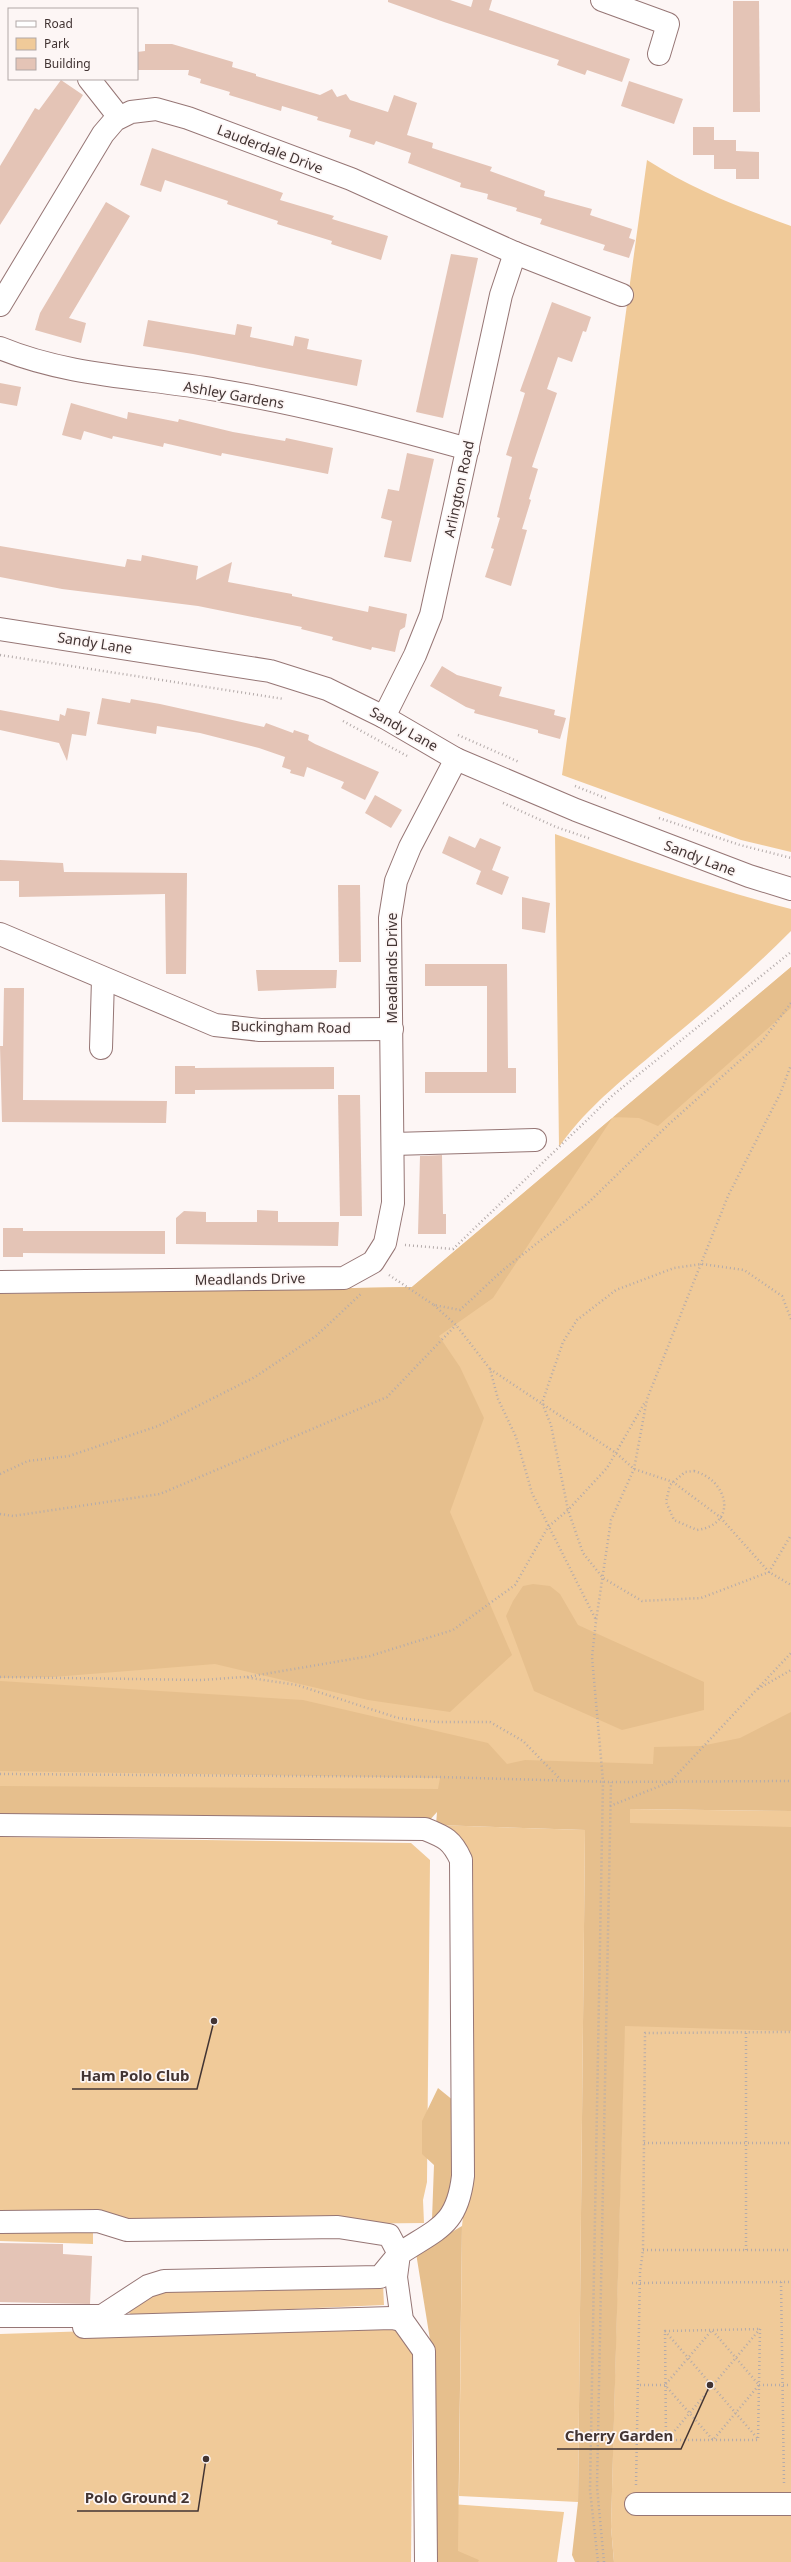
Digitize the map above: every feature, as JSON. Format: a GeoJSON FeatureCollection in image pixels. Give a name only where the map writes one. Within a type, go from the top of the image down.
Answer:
{"type":"FeatureCollection","features":[{"type":"Feature","properties":{"kind":"street"},"geometry":{"type":"LineString","coordinates":[[602,0],[668,24],[659,54]]}},
{"type":"Feature","properties":{"kind":"street"},"geometry":{"type":"LineString","coordinates":[[90,80],[119,117]]}},
{"type":"Feature","properties":{"kind":"street","name":"Lauderdale Drive"},"geometry":{"type":"LineString","coordinates":[[0,305],[103,134],[119,117],[132,112],[156,109],[188,118],[351,179],[515,253],[622,295]]}},
{"type":"Feature","properties":{"kind":"street","name":"Arlington Road"},"geometry":{"type":"LineString","coordinates":[[384,717],[415,655],[431,615],[501,295],[515,253]]}},
{"type":"Feature","properties":{"kind":"street","name":"Ashley Gardens"},"geometry":{"type":"LineString","coordinates":[[0,348],[21,357],[80,372],[217,390],[373,422],[468,449]]}},
{"type":"Feature","properties":{"kind":"street","name":"Sandy Lane"},"geometry":{"type":"LineString","coordinates":[[0,629],[270,671],[327,690],[384,717],[456,759],[583,813],[749,876],[791,888]]}},
{"type":"Feature","properties":{"kind":"street","name":"Meadlands Drive"},"geometry":{"type":"LineString","coordinates":[[0,1282],[344,1278],[373,1262],[385,1243],[393,1203],[390,918],[396,881],[410,847],[456,759]]}},
{"type":"Feature","properties":{"kind":"street","name":"Buckingham Road"},"geometry":{"type":"LineString","coordinates":[[0,934],[103,979],[215,1025],[260,1030],[392,1029]]}},
{"type":"Feature","properties":{"kind":"street"},"geometry":{"type":"LineString","coordinates":[[101,1048],[103,979]]}},
{"type":"Feature","properties":{"kind":"street"},"geometry":{"type":"LineString","coordinates":[[393,1144],[535,1140]]}},
{"type":"Feature","properties":{"kind":"street"},"geometry":{"type":"LineString","coordinates":[[0,1825],[426,1829],[443,1836],[454,1845],[461,1860],[463,2176],[461,2196],[449,2221],[399,2254],[380,2277],[164,2281],[148,2286],[102,2316],[0,2316]]}},
{"type":"Feature","properties":{"kind":"street"},"geometry":{"type":"LineString","coordinates":[[0,2222],[98,2221],[127,2230],[338,2227],[389,2235],[399,2254],[396,2277],[402,2320],[424,2351],[426,2562]]}},
{"type":"Feature","properties":{"kind":"street"},"geometry":{"type":"LineString","coordinates":[[0,2330],[392,2318],[402,2320]]}},
{"type":"Feature","properties":{"kind":"street"},"geometry":{"type":"LineString","coordinates":[[636,2504],[788,2504]]}},
{"type":"Feature","properties":{"kind":"path"},"geometry":{"type":"LineString","coordinates":[[0,655],[290,700]]}},
{"type":"Feature","properties":{"kind":"path"},"geometry":{"type":"LineString","coordinates":[[342,721],[411,758]]}},
{"type":"Feature","properties":{"kind":"path"},"geometry":{"type":"LineString","coordinates":[[501,802],[556,827],[593,840]]}},
{"type":"Feature","properties":{"kind":"path"},"geometry":{"type":"LineString","coordinates":[[385,1243],[453,1250],[613,1095],[791,952]]}},
{"type":"Feature","properties":{"kind":"path"},"geometry":{"type":"LineString","coordinates":[[434,1304],[460,1310],[503,1270],[588,1203],[669,1124],[763,1040],[791,1003]]}},
{"type":"Feature","properties":{"kind":"path"},"geometry":{"type":"LineString","coordinates":[[0,1677],[200,1680],[244,1677],[370,1656],[453,1630],[515,1586],[548,1527],[568,1510],[606,1468],[646,1399],[702,1264],[728,1196],[780,1094],[791,1065]]}},
{"type":"Feature","properties":{"kind":"path"},"geometry":{"type":"LineString","coordinates":[[373,1262],[384,1272],[434,1304],[456,1325],[490,1368],[616,1453],[634,1469],[673,1482],[720,1517],[769,1572],[791,1586]]}},
{"type":"Feature","properties":{"kind":"path"},"geometry":{"type":"LineString","coordinates":[[791,1319],[782,1296],[744,1270],[702,1264],[674,1268],[616,1290],[577,1320],[563,1342],[542,1402],[551,1425],[568,1510],[583,1553],[602,1578],[642,1601],[701,1598],[769,1572],[791,1535]]}},
{"type":"Feature","properties":{"kind":"path"},"geometry":{"type":"LineString","coordinates":[[0,1474],[28,1461],[69,1456],[158,1426],[255,1377],[316,1336],[367,1288]]}},
{"type":"Feature","properties":{"kind":"path"},"geometry":{"type":"LineString","coordinates":[[0,1514],[13,1516],[160,1494],[387,1397],[456,1325]]}},
{"type":"Feature","properties":{"kind":"path"},"geometry":{"type":"LineString","coordinates":[[490,1368],[498,1398],[516,1437],[532,1494],[596,1621]]}},
{"type":"Feature","properties":{"kind":"path"},"geometry":{"type":"LineString","coordinates":[[598,2562],[590,2490],[603,1781],[592,1657],[611,1520],[634,1469],[646,1399]]}},
{"type":"Feature","properties":{"kind":"path"},"geometry":{"type":"LineString","coordinates":[[694,1471],[706,1475],[719,1486],[722,1492],[724,1510],[711,1527],[698,1530],[676,1522],[670,1514],[666,1502],[667,1493],[673,1482],[685,1472],[694,1471]]}},
{"type":"Feature","properties":{"kind":"path"},"geometry":{"type":"LineString","coordinates":[[610,1806],[670,1782],[791,1653]]}},
{"type":"Feature","properties":{"kind":"path"},"geometry":{"type":"LineString","coordinates":[[756,1690],[791,1670]]}},
{"type":"Feature","properties":{"kind":"path"},"geometry":{"type":"LineString","coordinates":[[244,1677],[297,1685],[398,1718],[436,1722],[490,1722],[523,1741],[560,1780]]}},
{"type":"Feature","properties":{"kind":"path"},"geometry":{"type":"LineString","coordinates":[[0,1774],[560,1780],[611,1782],[791,1781]]}},
{"type":"Feature","properties":{"kind":"path"},"geometry":{"type":"LineString","coordinates":[[604,2562],[597,2487],[611,1782]]}},
{"type":"Feature","properties":{"kind":"path"},"geometry":{"type":"LineString","coordinates":[[746,2032],[746,2250]]}},
{"type":"Feature","properties":{"kind":"path"},"geometry":{"type":"LineString","coordinates":[[636,2504],[640,2385],[640,2283],[643,2250],[645,2033],[791,2032]]}},
{"type":"Feature","properties":{"kind":"path"},"geometry":{"type":"LineString","coordinates":[[644,2143],[791,2143]]}},
{"type":"Feature","properties":{"kind":"path"},"geometry":{"type":"LineString","coordinates":[[643,2250],[791,2250]]}},
{"type":"Feature","properties":{"kind":"path"},"geometry":{"type":"LineString","coordinates":[[781,2282],[782,2385],[788,2504]]}},
{"type":"Feature","properties":{"kind":"path"},"geometry":{"type":"LineString","coordinates":[[632,2283],[791,2282]]}},
{"type":"Feature","properties":{"kind":"path"},"geometry":{"type":"LineString","coordinates":[[664,2330],[760,2329]]}},
{"type":"Feature","properties":{"kind":"path"},"geometry":{"type":"LineString","coordinates":[[666,2440],[760,2329]]}},
{"type":"Feature","properties":{"kind":"path"},"geometry":{"type":"LineString","coordinates":[[758,2440],[760,2329]]}},
{"type":"Feature","properties":{"kind":"path"},"geometry":{"type":"LineString","coordinates":[[664,2330],[758,2440]]}},
{"type":"Feature","properties":{"kind":"path"},"geometry":{"type":"LineString","coordinates":[[664,2330],[666,2440]]}},
{"type":"Feature","properties":{"kind":"path"},"geometry":{"type":"LineString","coordinates":[[712,2330],[759,2385],[791,2385]]}},
{"type":"Feature","properties":{"kind":"path"},"geometry":{"type":"LineString","coordinates":[[665,2385],[712,2330]]}},
{"type":"Feature","properties":{"kind":"path"},"geometry":{"type":"LineString","coordinates":[[640,2385],[665,2385],[713,2440]]}},
{"type":"Feature","properties":{"kind":"path"},"geometry":{"type":"LineString","coordinates":[[713,2440],[759,2385]]}},
{"type":"Feature","properties":{"kind":"path"},"geometry":{"type":"LineString","coordinates":[[666,2440],[758,2440]]}},
{"type":"Feature","properties":{"kind":"green space"},"geometry":{"type":"Polygon","coordinates":[[[647,160],[699,189],[791,226],[791,852],[741,840],[562,775],[647,160]]]}},
{"type":"Feature","properties":{"kind":"green space"},"geometry":{"type":"Polygon","coordinates":[[[555,834],[672,874],[791,909],[791,931],[731,988],[596,1104],[570,1132],[559,1147],[555,834]]]}},
{"type":"Feature","properties":{"kind":"green space"},"geometry":{"type":"Polygon","coordinates":[[[791,967],[791,1801],[0,1801],[0,1294],[412,1287],[791,967]]]}},
{"type":"Feature","properties":{"kind":"green space"},"geometry":{"type":"Polygon","coordinates":[[[630,1809],[791,1811],[791,2562],[614,2562],[611,2527],[630,1809]]]}},
{"type":"Feature","properties":{"kind":"green space"},"geometry":{"type":"Polygon","coordinates":[[[436,1825],[585,1830],[578,2502],[459,2496],[462,2226],[474,2113],[473,1867],[436,1825]]]}},
{"type":"Feature","properties":{"kind":"green space"},"geometry":{"type":"Polygon","coordinates":[[[0,1837],[411,1843],[430,1860],[427,2182],[423,2200],[424,2223],[141,2226],[0,2214],[0,1837]]]}},
{"type":"Feature","properties":{"kind":"green space"},"geometry":{"type":"Polygon","coordinates":[[[0,2228],[93,2229],[93,2244],[0,2241],[0,2228]]]}},
{"type":"Feature","properties":{"kind":"green space"},"geometry":{"type":"Polygon","coordinates":[[[383,2284],[384,2305],[134,2316],[126,2311],[165,2288],[383,2284]]]}},
{"type":"Feature","properties":{"kind":"green space"},"geometry":{"type":"Polygon","coordinates":[[[386,2321],[410,2341],[413,2356],[411,2562],[0,2562],[0,2334],[386,2321]]]}},
{"type":"Feature","properties":{"kind":"green space"},"geometry":{"type":"Polygon","coordinates":[[[451,2504],[564,2512],[557,2562],[448,2562],[451,2504]]]}},
{"type":"Feature","properties":{"kind":"shaded area"},"geometry":{"type":"Polygon","coordinates":[[[791,967],[791,1008],[658,1126],[639,1118],[613,1117],[791,967]]]}},
{"type":"Feature","properties":{"kind":"shaded area"},"geometry":{"type":"Polygon","coordinates":[[[613,1118],[493,1298],[439,1336],[460,1367],[484,1418],[450,1512],[512,1655],[450,1712],[368,1700],[215,1664],[53,1677],[0,1678],[0,1294],[412,1287],[613,1118]]]}},
{"type":"Feature","properties":{"kind":"shaded area"},"geometry":{"type":"Polygon","coordinates":[[[533,1584],[550,1586],[560,1594],[578,1625],[704,1682],[704,1710],[622,1730],[534,1691],[506,1616],[513,1601],[523,1586],[533,1584]]]}},
{"type":"Feature","properties":{"kind":"shaded area"},"geometry":{"type":"Polygon","coordinates":[[[0,1681],[303,1700],[488,1743],[507,1764],[525,1760],[653,1764],[654,1747],[701,1746],[740,1738],[791,1712],[791,1811],[630,1809],[630,1823],[791,1827],[791,2031],[625,2026],[611,2527],[614,2562],[575,2562],[572,2555],[578,2502],[585,1830],[436,1825],[437,1812],[428,1822],[0,1817],[0,1786],[438,1789],[440,1778],[0,1771],[0,1681]]]}},
{"type":"Feature","properties":{"kind":"shaded area"},"geometry":{"type":"Polygon","coordinates":[[[438,2088],[470,2114],[450,2214],[432,2219],[434,2165],[422,2154],[422,2121],[438,2088]]]}},
{"type":"Feature","properties":{"kind":"shaded area"},"geometry":{"type":"Polygon","coordinates":[[[462,2226],[458,2551],[479,2560],[478,2562],[432,2562],[433,2358],[416,2253],[462,2226]]]}},
{"type":"Feature","properties":{"kind":"building"},"geometry":{"type":"Polygon","coordinates":[[[388,0],[450,0],[471,7],[473,0],[492,0],[489,10],[630,59],[622,82],[587,70],[585,75],[557,65],[559,60],[444,22],[388,2],[388,0]]]}},
{"type":"Feature","properties":{"kind":"building"},"geometry":{"type":"Polygon","coordinates":[[[733,1],[759,1],[760,112],[733,112],[733,1]]]}},
{"type":"Feature","properties":{"kind":"building"},"geometry":{"type":"Polygon","coordinates":[[[145,44],[172,44],[233,62],[232,67],[256,74],[256,76],[320,95],[332,89],[337,97],[346,94],[350,100],[388,112],[394,95],[417,103],[407,135],[433,143],[432,148],[492,167],[490,171],[545,191],[544,196],[592,209],[590,215],[632,229],[629,238],[635,240],[629,258],[603,250],[605,245],[540,224],[542,219],[516,211],[517,208],[487,199],[488,194],[460,187],[461,183],[408,163],[411,153],[376,141],[374,145],[349,137],[351,130],[317,120],[318,117],[282,106],[281,111],[229,95],[230,92],[200,83],[201,79],[188,75],[189,70],[138,70],[138,52],[145,51],[145,44]]]}},
{"type":"Feature","properties":{"kind":"building"},"geometry":{"type":"Polygon","coordinates":[[[61,80],[83,95],[0,225],[0,166],[35,108],[39,110],[61,80]]]}},
{"type":"Feature","properties":{"kind":"building"},"geometry":{"type":"Polygon","coordinates":[[[629,81],[683,99],[674,124],[621,106],[629,81]]]}},
{"type":"Feature","properties":{"kind":"building"},"geometry":{"type":"Polygon","coordinates":[[[693,127],[714,127],[714,140],[736,140],[736,151],[759,152],[759,179],[736,179],[736,169],[714,169],[714,155],[693,155],[693,127]]]}},
{"type":"Feature","properties":{"kind":"building"},"geometry":{"type":"Polygon","coordinates":[[[152,148],[283,193],[280,200],[334,216],[332,219],[388,236],[381,260],[331,244],[332,241],[277,224],[278,221],[227,204],[228,201],[165,180],[161,192],[140,185],[152,148]]]}},
{"type":"Feature","properties":{"kind":"building"},"geometry":{"type":"Polygon","coordinates":[[[106,202],[130,216],[69,318],[86,323],[81,343],[35,330],[40,313],[106,202]]]}},
{"type":"Feature","properties":{"kind":"building"},"geometry":{"type":"Polygon","coordinates":[[[451,254],[478,258],[443,418],[416,412],[451,254]]]}},
{"type":"Feature","properties":{"kind":"building"},"geometry":{"type":"Polygon","coordinates":[[[552,302],[591,317],[586,332],[583,331],[572,362],[558,357],[547,389],[557,393],[532,467],[538,469],[529,499],[531,500],[522,529],[527,530],[511,586],[485,577],[494,549],[491,548],[500,518],[497,517],[512,457],[506,455],[525,393],[520,391],[552,302]]]}},
{"type":"Feature","properties":{"kind":"building"},"geometry":{"type":"Polygon","coordinates":[[[148,320],[235,335],[237,324],[252,327],[250,337],[293,346],[295,336],[309,339],[307,349],[362,360],[357,386],[193,354],[143,346],[148,320]]]}},
{"type":"Feature","properties":{"kind":"building"},"geometry":{"type":"Polygon","coordinates":[[[0,383],[21,387],[17,406],[0,403],[0,383]]]}},
{"type":"Feature","properties":{"kind":"building"},"geometry":{"type":"Polygon","coordinates":[[[71,403],[127,419],[128,412],[178,422],[179,419],[233,432],[285,441],[286,438],[333,448],[328,474],[222,453],[221,456],[164,443],[163,447],[113,436],[112,439],[84,431],[81,440],[62,435],[71,403]]]}},
{"type":"Feature","properties":{"kind":"building"},"geometry":{"type":"Polygon","coordinates":[[[407,453],[434,459],[411,562],[384,557],[392,521],[381,518],[388,489],[399,491],[407,453]]]}},
{"type":"Feature","properties":{"kind":"building"},"geometry":{"type":"Polygon","coordinates":[[[0,546],[125,567],[127,559],[141,561],[142,555],[198,566],[196,580],[232,562],[228,582],[292,594],[292,596],[368,612],[369,606],[407,614],[405,627],[400,630],[395,652],[372,647],[371,650],[332,640],[333,637],[301,629],[302,627],[198,606],[62,589],[0,577],[0,546]]]}},
{"type":"Feature","properties":{"kind":"building"},"geometry":{"type":"Polygon","coordinates":[[[442,666],[457,675],[502,687],[499,696],[555,710],[554,715],[566,718],[560,739],[538,733],[538,730],[474,713],[475,710],[466,707],[430,686],[442,666]]]}},
{"type":"Feature","properties":{"kind":"building"},"geometry":{"type":"Polygon","coordinates":[[[102,698],[130,703],[131,699],[264,727],[266,723],[293,733],[294,730],[309,735],[308,740],[315,744],[379,772],[365,800],[341,788],[344,782],[307,767],[304,777],[290,773],[291,770],[282,767],[285,757],[259,748],[200,733],[157,726],[156,734],[97,724],[102,698]]]}},
{"type":"Feature","properties":{"kind":"building"},"geometry":{"type":"Polygon","coordinates":[[[67,708],[90,712],[86,736],[72,734],[67,761],[59,743],[0,730],[0,710],[59,721],[60,714],[65,716],[67,708]]]}},
{"type":"Feature","properties":{"kind":"building"},"geometry":{"type":"Polygon","coordinates":[[[375,795],[402,810],[391,828],[365,813],[375,795]]]}},
{"type":"Feature","properties":{"kind":"building"},"geometry":{"type":"Polygon","coordinates":[[[449,836],[475,848],[480,838],[501,847],[492,870],[509,877],[502,895],[476,884],[481,871],[442,853],[449,836]]]}},
{"type":"Feature","properties":{"kind":"building"},"geometry":{"type":"Polygon","coordinates":[[[0,860],[63,863],[64,872],[187,873],[186,974],[166,974],[165,894],[19,897],[19,881],[0,881],[0,860]]]}},
{"type":"Feature","properties":{"kind":"building"},"geometry":{"type":"Polygon","coordinates":[[[338,885],[360,885],[361,962],[339,962],[338,885]]]}},
{"type":"Feature","properties":{"kind":"building"},"geometry":{"type":"Polygon","coordinates":[[[522,897],[550,903],[545,933],[522,929],[522,897]]]}},
{"type":"Feature","properties":{"kind":"building"},"geometry":{"type":"Polygon","coordinates":[[[425,964],[507,964],[508,1068],[516,1068],[516,1093],[425,1093],[425,1072],[487,1072],[487,986],[425,986],[425,964]]]}},
{"type":"Feature","properties":{"kind":"building"},"geometry":{"type":"Polygon","coordinates":[[[256,970],[337,970],[336,988],[258,991],[256,970]]]}},
{"type":"Feature","properties":{"kind":"building"},"geometry":{"type":"Polygon","coordinates":[[[4,988],[24,988],[23,1100],[167,1101],[166,1123],[2,1122],[0,1046],[3,1046],[4,988]]]}},
{"type":"Feature","properties":{"kind":"building"},"geometry":{"type":"Polygon","coordinates":[[[175,1066],[195,1066],[195,1068],[334,1067],[334,1089],[195,1090],[195,1094],[175,1094],[175,1066]]]}},
{"type":"Feature","properties":{"kind":"building"},"geometry":{"type":"Polygon","coordinates":[[[338,1095],[360,1095],[362,1216],[340,1216],[338,1095]]]}},
{"type":"Feature","properties":{"kind":"building"},"geometry":{"type":"Polygon","coordinates":[[[442,1155],[443,1214],[446,1214],[446,1234],[418,1234],[420,1156],[442,1155]]]}},
{"type":"Feature","properties":{"kind":"building"},"geometry":{"type":"Polygon","coordinates":[[[257,1210],[278,1211],[278,1222],[339,1222],[338,1246],[176,1244],[176,1218],[184,1211],[206,1212],[206,1222],[257,1222],[257,1210]]]}},
{"type":"Feature","properties":{"kind":"building"},"geometry":{"type":"Polygon","coordinates":[[[3,1228],[23,1228],[23,1231],[165,1231],[165,1254],[23,1253],[23,1257],[3,1257],[3,1228]]]}},
{"type":"Feature","properties":{"kind":"building"},"geometry":{"type":"Polygon","coordinates":[[[0,2243],[63,2244],[63,2254],[92,2256],[90,2304],[0,2302],[0,2243]]]}},
{"type":"Feature","properties":{"kind":"place","name":"Ham Polo Club"},"geometry":{"type":"Point","coordinates":[214,2021]}},
{"type":"Feature","properties":{"kind":"place","name":"Cherry Garden"},"geometry":{"type":"Point","coordinates":[710,2385]}},
{"type":"Feature","properties":{"kind":"place","name":"Polo Ground 2"},"geometry":{"type":"Point","coordinates":[206,2459]}}]}
